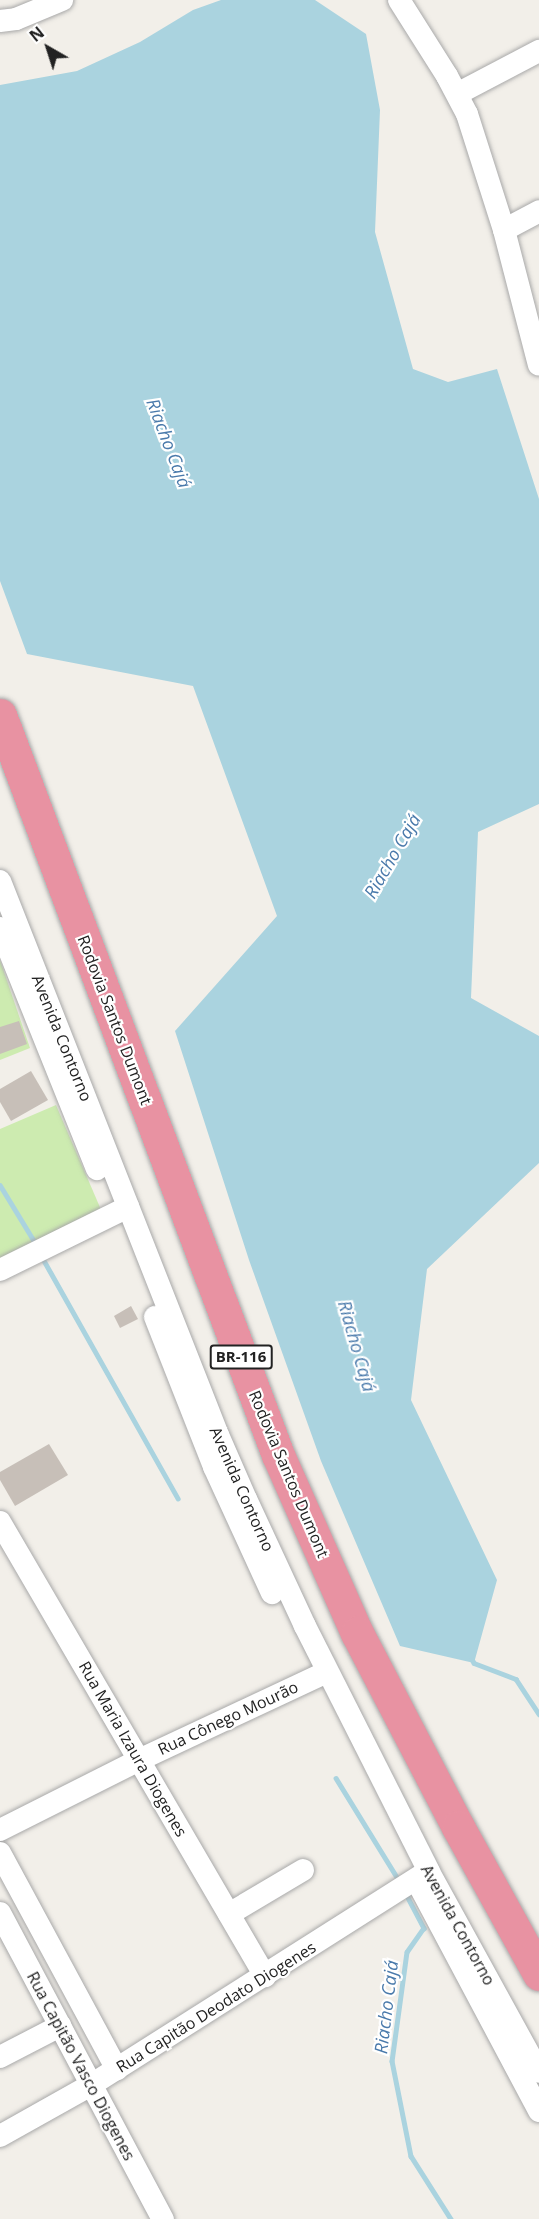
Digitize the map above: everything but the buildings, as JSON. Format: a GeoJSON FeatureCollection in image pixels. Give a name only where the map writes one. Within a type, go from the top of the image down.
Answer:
{"type":"FeatureCollection","features":[{"type":"Feature","properties":{"kind":"highway","name":"Rodovia Santos Dumont"},"geometry":{"type":"LineString","coordinates":[[0,715],[278,1455],[357,1633],[458,1827],[539,1974]]}},
{"type":"Feature","properties":{"kind":"street"},"geometry":{"type":"LineString","coordinates":[[0,21],[16,20],[62,0]]}},
{"type":"Feature","properties":{"kind":"street"},"geometry":{"type":"LineString","coordinates":[[399,0],[467,114],[504,230],[538,356]]}},
{"type":"Feature","properties":{"kind":"street"},"geometry":{"type":"LineString","coordinates":[[457,94],[539,51]]}},
{"type":"Feature","properties":{"kind":"street"},"geometry":{"type":"LineString","coordinates":[[504,230],[539,211]]}},
{"type":"Feature","properties":{"kind":"street","name":"Avenida Contorno"},"geometry":{"type":"LineString","coordinates":[[0,881],[44,1017],[121,1210],[321,1675],[422,1876],[539,2072]]}},
{"type":"Feature","properties":{"kind":"street"},"geometry":{"type":"LineString","coordinates":[[0,928],[44,1017]]}},
{"type":"Feature","properties":{"kind":"street"},"geometry":{"type":"LineString","coordinates":[[0,1270],[121,1210]]}},
{"type":"Feature","properties":{"kind":"street","name":"Rua Maria Izaura Diogenes"},"geometry":{"type":"LineString","coordinates":[[0,1522],[265,1976]]}},
{"type":"Feature","properties":{"kind":"street","name":"Rua Cônego Mourão"},"geometry":{"type":"LineString","coordinates":[[0,1830],[139,1760],[321,1675]]}},
{"type":"Feature","properties":{"kind":"street","name":"Rua Capitão Vasco Diogenes"},"geometry":{"type":"LineString","coordinates":[[0,1853],[117,2069]]}},
{"type":"Feature","properties":{"kind":"street"},"geometry":{"type":"LineString","coordinates":[[229,1914],[303,1870]]}},
{"type":"Feature","properties":{"kind":"street"},"geometry":{"type":"LineString","coordinates":[[422,1876],[539,2111]]}},
{"type":"Feature","properties":{"kind":"street","name":"Rua Capitão Deodato Diogenes"},"geometry":{"type":"LineString","coordinates":[[0,2136],[117,2069],[422,1876]]}},
{"type":"Feature","properties":{"kind":"street","name":"Rua Capitão Vasco Diogenes"},"geometry":{"type":"LineString","coordinates":[[0,1912],[163,2219]]}},
{"type":"Feature","properties":{"kind":"street"},"geometry":{"type":"LineString","coordinates":[[0,2057],[60,2026]]}},
{"type":"Feature","properties":{"kind":"green space"},"geometry":{"type":"Polygon","coordinates":[[[0,960],[30,1048],[0,1060],[0,960]]]}},
{"type":"Feature","properties":{"kind":"green space"},"geometry":{"type":"Polygon","coordinates":[[[56,1105],[102,1212],[0,1262],[0,1129],[56,1105]]]}},
{"type":"Feature","properties":{"kind":"water"},"geometry":{"type":"Polygon","coordinates":[[[221,0],[315,0],[366,34],[380,110],[375,232],[413,369],[448,382],[497,369],[539,499],[539,804],[478,832],[471,998],[539,1036],[539,1163],[427,1269],[411,1400],[497,1580],[474,1663],[400,1646],[321,1461],[249,1260],[175,1031],[277,916],[193,686],[27,654],[0,581],[0,85],[77,71],[140,42],[193,10],[221,0]]]}},
{"type":"Feature","properties":{"kind":"waterway","name":"Riacho Cajá"},"geometry":{"type":"LineString","coordinates":[[0,1185],[36,1244]]}},
{"type":"Feature","properties":{"kind":"waterway","name":"Riacho Cajá"},"geometry":{"type":"LineString","coordinates":[[42,1257],[178,1498]]}},
{"type":"Feature","properties":{"kind":"waterway","name":"Riacho Cajá"},"geometry":{"type":"LineString","coordinates":[[472,1659],[474,1663],[516,1679],[539,1714]]}},
{"type":"Feature","properties":{"kind":"waterway","name":"Riacho Cajá"},"geometry":{"type":"LineString","coordinates":[[336,1778],[400,1882]]}},
{"type":"Feature","properties":{"kind":"waterway","name":"Riacho Cajá"},"geometry":{"type":"LineString","coordinates":[[405,1892],[424,1928],[407,1952],[392,2061],[411,2156],[451,2219]]}}]}
